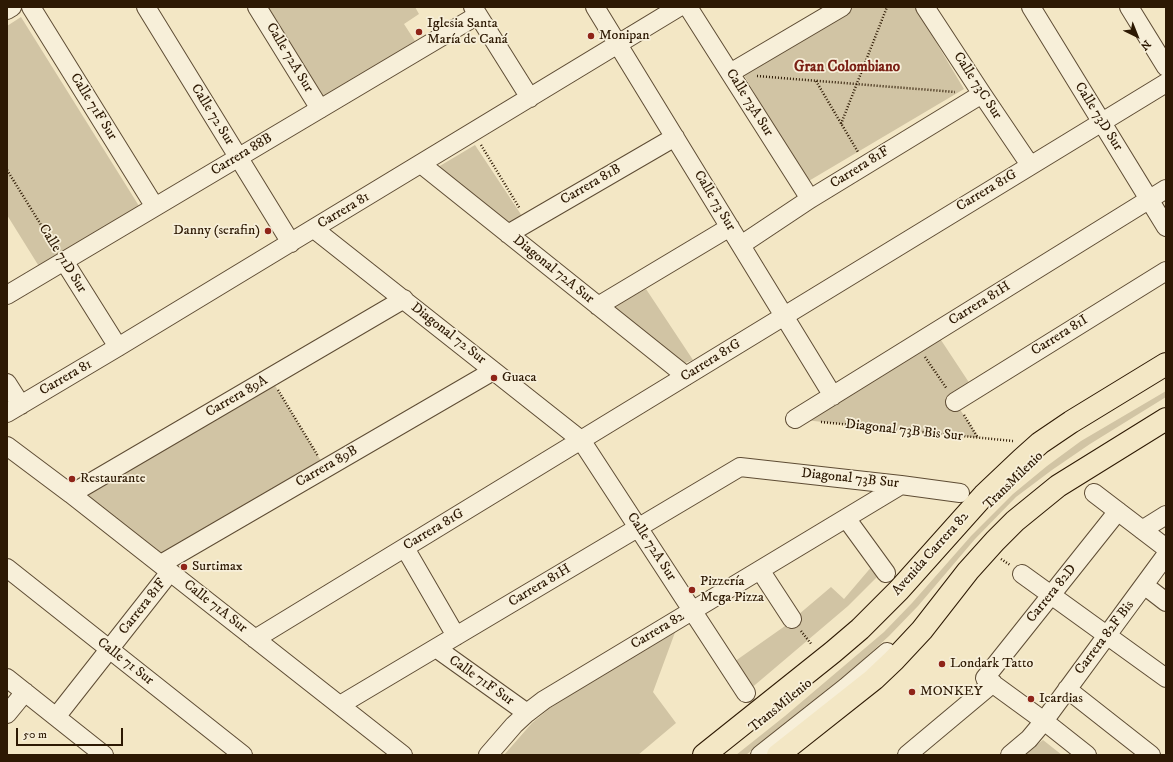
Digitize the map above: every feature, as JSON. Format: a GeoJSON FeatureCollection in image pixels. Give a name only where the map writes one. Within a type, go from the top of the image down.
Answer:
{"type":"FeatureCollection","features":[{"type":"Feature","properties":{"kind":"main road","name":"Avenida Carrera 82"},"geometry":{"type":"LineString","coordinates":[[704,755],[860,629],[899,590],[984,495],[1035,447],[1071,422],[1166,364]]}},
{"type":"Feature","properties":{"kind":"main road"},"geometry":{"type":"LineString","coordinates":[[778,755],[874,679],[894,660],[922,630],[968,571],[1015,521],[1058,486],[1166,419]]}},
{"type":"Feature","properties":{"kind":"street"},"geometry":{"type":"LineString","coordinates":[[7,10],[12,7]]}},
{"type":"Feature","properties":{"kind":"street","name":"Calle 71F Sur"},"geometry":{"type":"LineString","coordinates":[[31,7],[155,207]]}},
{"type":"Feature","properties":{"kind":"street","name":"Calle 72 Sur"},"geometry":{"type":"LineString","coordinates":[[146,7],[291,243]]}},
{"type":"Feature","properties":{"kind":"street","name":"Calle 72A Sur"},"geometry":{"type":"LineString","coordinates":[[257,7],[320,109]]}},
{"type":"Feature","properties":{"kind":"street","name":"Calle 73 Sur"},"geometry":{"type":"LineString","coordinates":[[595,7],[833,396]]}},
{"type":"Feature","properties":{"kind":"street","name":"Carrera 81"},"geometry":{"type":"LineString","coordinates":[[14,409],[291,243],[679,7]]}},
{"type":"Feature","properties":{"kind":"street","name":"Calle 73A Sur"},"geometry":{"type":"LineString","coordinates":[[688,7],[810,199]]}},
{"type":"Feature","properties":{"kind":"street"},"geometry":{"type":"LineString","coordinates":[[730,73],[842,7]]}},
{"type":"Feature","properties":{"kind":"street","name":"Calle 73C Sur"},"geometry":{"type":"LineString","coordinates":[[925,7],[1030,165]]}},
{"type":"Feature","properties":{"kind":"street","name":"Calle 73D Sur"},"geometry":{"type":"LineString","coordinates":[[1031,7],[1166,227]]}},
{"type":"Feature","properties":{"kind":"street"},"geometry":{"type":"LineString","coordinates":[[1129,7],[1166,67]]}},
{"type":"Feature","properties":{"kind":"street"},"geometry":{"type":"LineString","coordinates":[[475,11],[530,98]]}},
{"type":"Feature","properties":{"kind":"street","name":"Carrera 88B"},"geometry":{"type":"LineString","coordinates":[[7,295],[320,109],[475,11]]}},
{"type":"Feature","properties":{"kind":"street","name":"Carrera 81G"},"geometry":{"type":"LineString","coordinates":[[255,639],[1166,83]]}},
{"type":"Feature","properties":{"kind":"street","name":"Carrera 81F"},"geometry":{"type":"LineString","coordinates":[[741,245],[810,199],[982,94]]}},
{"type":"Feature","properties":{"kind":"street","name":"Carrera 81B"},"geometry":{"type":"LineString","coordinates":[[508,234],[675,137]]}},
{"type":"Feature","properties":{"kind":"street","name":"Diagonal 72A Sur"},"geometry":{"type":"LineString","coordinates":[[421,164],[686,376]]}},
{"type":"Feature","properties":{"kind":"street","name":"Carrera 81H"},"geometry":{"type":"LineString","coordinates":[[795,419],[1166,189]]}},
{"type":"Feature","properties":{"kind":"street"},"geometry":{"type":"LineString","coordinates":[[598,306],[730,227]]}},
{"type":"Feature","properties":{"kind":"street","name":"Diagonal 72 Sur"},"geometry":{"type":"LineString","coordinates":[[314,229],[581,440]]}},
{"type":"Feature","properties":{"kind":"street","name":"Calle 71D Sur"},"geometry":{"type":"LineString","coordinates":[[64,261],[118,347]]}},
{"type":"Feature","properties":{"kind":"street","name":"Carrera 81I"},"geometry":{"type":"LineString","coordinates":[[955,402],[1166,271]]}},
{"type":"Feature","properties":{"kind":"street","name":"Carrera 89A"},"geometry":{"type":"LineString","coordinates":[[71,494],[404,299]]}},
{"type":"Feature","properties":{"kind":"street","name":"Carrera 89B"},"geometry":{"type":"LineString","coordinates":[[166,568],[326,468],[493,371]]}},
{"type":"Feature","properties":{"kind":"street","name":"TransMilenio"},"geometry":{"type":"LineString","coordinates":[[720,755],[841,658],[862,639],[912,589],[997,495],[1034,460],[1077,430],[1166,376]]}},
{"type":"Feature","properties":{"kind":"street"},"geometry":{"type":"LineString","coordinates":[[7,384],[14,409]]}},
{"type":"Feature","properties":{"kind":"street","name":"TransMilenio"},"geometry":{"type":"LineString","coordinates":[[760,755],[846,687],[892,647],[906,633],[971,554],[1015,509],[1032,494],[1065,469],[1166,409]]}},
{"type":"Feature","properties":{"kind":"street","name":"Calle 72A Sur"},"geometry":{"type":"LineString","coordinates":[[581,440],[746,693]]}},
{"type":"Feature","properties":{"kind":"street","name":"Calle 71A Sur"},"geometry":{"type":"LineString","coordinates":[[7,446],[71,494],[340,705],[385,749],[403,755]]}},
{"type":"Feature","properties":{"kind":"street","name":"Carrera 81H"},"geometry":{"type":"LineString","coordinates":[[340,705],[740,467]]}},
{"type":"Feature","properties":{"kind":"street","name":"Diagonal 73B Sur"},"geometry":{"type":"LineString","coordinates":[[740,467],[960,493]]}},
{"type":"Feature","properties":{"kind":"street","name":"Carrera 82"},"geometry":{"type":"LineString","coordinates":[[488,755],[509,730],[526,713],[544,700],[901,485]]}},
{"type":"Feature","properties":{"kind":"street"},"geometry":{"type":"LineString","coordinates":[[1094,493],[1166,548]]}},
{"type":"Feature","properties":{"kind":"street","name":"Carrera 82D"},"geometry":{"type":"LineString","coordinates":[[907,755],[989,681],[1051,595],[1118,511]]}},
{"type":"Feature","properties":{"kind":"street"},"geometry":{"type":"LineString","coordinates":[[1142,530],[1166,515]]}},
{"type":"Feature","properties":{"kind":"street"},"geometry":{"type":"LineString","coordinates":[[846,518],[886,573]]}},
{"type":"Feature","properties":{"kind":"street","name":"Calle 71F Sur"},"geometry":{"type":"LineString","coordinates":[[405,548],[456,636]]}},
{"type":"Feature","properties":{"kind":"street","name":"Carrera 82F Bis"},"geometry":{"type":"LineString","coordinates":[[1010,755],[1029,739],[1044,721],[1166,555]]}},
{"type":"Feature","properties":{"kind":"street","name":"Calle 71 Sur"},"geometry":{"type":"LineString","coordinates":[[7,568],[243,755]]}},
{"type":"Feature","properties":{"kind":"street","name":"Carrera 81F"},"geometry":{"type":"LineString","coordinates":[[56,717],[110,649],[166,568]]}},
{"type":"Feature","properties":{"kind":"street"},"geometry":{"type":"LineString","coordinates":[[760,570],[792,619]]}},
{"type":"Feature","properties":{"kind":"street"},"geometry":{"type":"LineString","coordinates":[[1022,574],[1166,678]]}},
{"type":"Feature","properties":{"kind":"street"},"geometry":{"type":"LineString","coordinates":[[1144,585],[1166,602]]}},
{"type":"Feature","properties":{"kind":"street","name":"Calle 71F Sur"},"geometry":{"type":"LineString","coordinates":[[436,648],[526,713]]}},
{"type":"Feature","properties":{"kind":"street"},"geometry":{"type":"LineString","coordinates":[[7,678],[56,717],[96,753]]}},
{"type":"Feature","properties":{"kind":"street"},"geometry":{"type":"LineString","coordinates":[[989,681],[1044,721],[1087,755]]}},
{"type":"Feature","properties":{"kind":"street"},"geometry":{"type":"LineString","coordinates":[[1067,689],[1151,755]]}},
{"type":"Feature","properties":{"kind":"street"},"geometry":{"type":"LineString","coordinates":[[7,714],[25,692]]}},
{"type":"Feature","properties":{"kind":"path"},"geometry":{"type":"LineString","coordinates":[[841,124],[888,7]]}},
{"type":"Feature","properties":{"kind":"path"},"geometry":{"type":"LineString","coordinates":[[730,73],[856,85],[982,94]]}},
{"type":"Feature","properties":{"kind":"path"},"geometry":{"type":"LineString","coordinates":[[816,81],[866,165]]}},
{"type":"Feature","properties":{"kind":"path"},"geometry":{"type":"LineString","coordinates":[[481,144],[528,222]]}},
{"type":"Feature","properties":{"kind":"path","name":"Calle 71D Sur"},"geometry":{"type":"LineString","coordinates":[[7,170],[64,261]]}},
{"type":"Feature","properties":{"kind":"path"},"geometry":{"type":"LineString","coordinates":[[270,377],[326,468]]}},
{"type":"Feature","properties":{"kind":"path","name":"Diagonal 73B Bis Sur"},"geometry":{"type":"LineString","coordinates":[[795,419],[1013,441]]}},
{"type":"Feature","properties":{"kind":"shaded area"},"geometry":{"type":"Polygon","coordinates":[[[266,7],[415,7],[419,14],[404,24],[415,41],[323,98],[266,7]]]}},
{"type":"Feature","properties":{"kind":"shaded area"},"geometry":{"type":"Polygon","coordinates":[[[852,7],[915,7],[964,89],[807,182],[742,72],[852,7]]]}},
{"type":"Feature","properties":{"kind":"shaded area"},"geometry":{"type":"Polygon","coordinates":[[[21,17],[139,206],[40,268],[7,215],[7,26],[21,17]]]}},
{"type":"Feature","properties":{"kind":"shaded area"},"geometry":{"type":"Polygon","coordinates":[[[475,145],[522,216],[505,227],[433,170],[475,145]]]}},
{"type":"Feature","properties":{"kind":"shaded area"},"geometry":{"type":"Polygon","coordinates":[[[646,289],[693,360],[685,363],[609,308],[646,289]]]}},
{"type":"Feature","properties":{"kind":"shaded area"},"geometry":{"type":"Polygon","coordinates":[[[939,337],[970,384],[951,396],[979,438],[804,420],[939,337]]]}},
{"type":"Feature","properties":{"kind":"shaded area"},"geometry":{"type":"Polygon","coordinates":[[[274,384],[323,464],[164,559],[85,496],[274,384]]]}},
{"type":"Feature","properties":{"kind":"shaded area"},"geometry":{"type":"Polygon","coordinates":[[[1166,391],[1166,397],[1090,444],[1016,497],[975,539],[918,606],[889,636],[853,669],[746,755],[736,755],[785,716],[884,632],[912,603],[971,536],[1013,494],[1081,441],[1166,391]]]}},
{"type":"Feature","properties":{"kind":"shaded area"},"geometry":{"type":"Polygon","coordinates":[[[873,565],[879,575],[848,606],[749,690],[731,664],[785,626],[831,587],[844,599],[873,565]]]}},
{"type":"Feature","properties":{"kind":"shaded area"},"geometry":{"type":"Polygon","coordinates":[[[677,627],[653,692],[676,723],[638,755],[504,755],[532,723],[550,708],[677,627]]]}},
{"type":"Feature","properties":{"kind":"shaded area"},"geometry":{"type":"Polygon","coordinates":[[[1043,740],[1062,755],[1024,755],[1043,740]]]}},
{"type":"Feature","properties":{"kind":"place","name":"Iglesia Santa María de Caná"},"geometry":{"type":"Point","coordinates":[419,32]}},
{"type":"Feature","properties":{"kind":"place","name":"Monipan"},"geometry":{"type":"Point","coordinates":[591,36]}},
{"type":"Feature","properties":{"kind":"place","name":"Danny (serafin)"},"geometry":{"type":"Point","coordinates":[268,231]}},
{"type":"Feature","properties":{"kind":"place","name":"Guaca"},"geometry":{"type":"Point","coordinates":[494,378]}},
{"type":"Feature","properties":{"kind":"place","name":"Restaurante"},"geometry":{"type":"Point","coordinates":[72,479]}},
{"type":"Feature","properties":{"kind":"place","name":"Surtimax"},"geometry":{"type":"Point","coordinates":[184,567]}},
{"type":"Feature","properties":{"kind":"place","name":"Pizzería Mega Pizza"},"geometry":{"type":"Point","coordinates":[692,590]}},
{"type":"Feature","properties":{"kind":"place","name":"Londark Tatto"},"geometry":{"type":"Point","coordinates":[942,664]}},
{"type":"Feature","properties":{"kind":"place","name":"MONKEY"},"geometry":{"type":"Point","coordinates":[912,692]}},
{"type":"Feature","properties":{"kind":"place","name":"Icardias"},"geometry":{"type":"Point","coordinates":[1031,699]}},
{"type":"Feature","properties":{"kind":"district","name":"Gran Colombiano"},"geometry":{"type":"Point","coordinates":[847,68]}}]}
